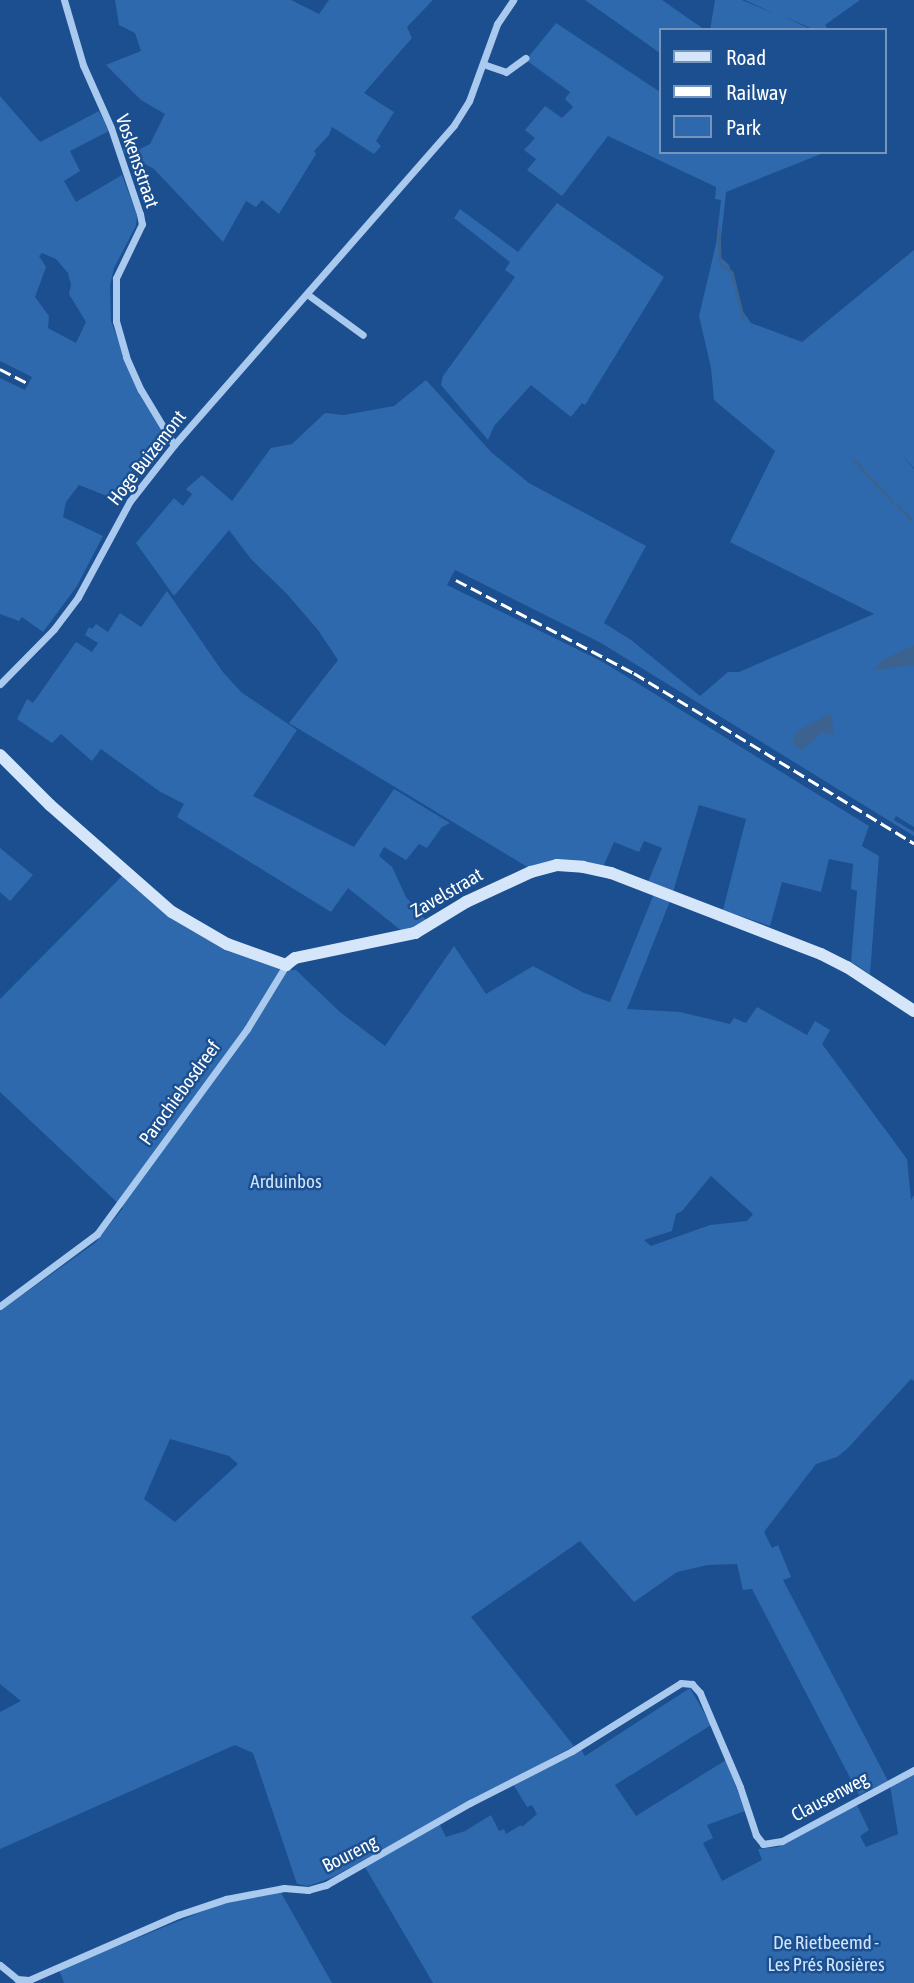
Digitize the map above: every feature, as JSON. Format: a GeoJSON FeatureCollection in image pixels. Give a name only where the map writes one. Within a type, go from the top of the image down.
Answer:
{"type":"FeatureCollection","features":[{"type":"Feature","properties":{"kind":"street","name":"Voskensstraat"},"geometry":{"type":"LineString","coordinates":[[64,0],[83,65],[114,136],[141,214],[142,224],[117,278],[116,321],[141,390],[174,445]]}},
{"type":"Feature","properties":{"kind":"street","name":"Hoge Buizemont"},"geometry":{"type":"LineString","coordinates":[[0,684],[54,629],[78,597],[130,501],[174,445],[454,125],[469,101],[497,24],[513,0]]}},
{"type":"Feature","properties":{"kind":"street"},"geometry":{"type":"LineString","coordinates":[[483,64],[506,72],[525,58]]}},
{"type":"Feature","properties":{"kind":"street"},"geometry":{"type":"LineString","coordinates":[[307,294],[363,335]]}},
{"type":"Feature","properties":{"kind":"street"},"geometry":{"type":"LineString","coordinates":[[0,755],[50,805],[172,912],[227,944],[286,965]]}},
{"type":"Feature","properties":{"kind":"street","name":"Zavelstraat"},"geometry":{"type":"LineString","coordinates":[[286,965],[295,958],[415,933],[466,902],[531,872],[557,865],[611,873],[821,954],[847,967],[914,1011]]}},
{"type":"Feature","properties":{"kind":"street","name":"Parochiebosdreef"},"geometry":{"type":"LineString","coordinates":[[0,1306],[94,1237],[247,1029],[286,965]]}},
{"type":"Feature","properties":{"kind":"street","name":"Clausenweg"},"geometry":{"type":"LineString","coordinates":[[692,1684],[700,1693],[719,1735],[760,1842],[779,1842],[914,1770]]}},
{"type":"Feature","properties":{"kind":"street","name":"Boureng"},"geometry":{"type":"LineString","coordinates":[[0,1965],[17,1979],[29,1980],[178,1915],[226,1899],[284,1888],[308,1890],[326,1885],[470,1803],[572,1751],[675,1685],[692,1684]]}},
{"type":"Feature","properties":{"kind":"green space"},"geometry":{"type":"Polygon","coordinates":[[[115,0],[291,0],[319,14],[329,0],[433,0],[407,27],[412,38],[364,93],[394,112],[376,141],[381,146],[374,154],[332,127],[329,135],[314,151],[316,154],[279,214],[262,200],[256,207],[246,201],[223,242],[154,169],[124,153],[123,148],[140,149],[150,144],[165,114],[141,100],[106,65],[141,51],[135,33],[119,25],[115,0]]]}},
{"type":"Feature","properties":{"kind":"green space"},"geometry":{"type":"Polygon","coordinates":[[[585,0],[662,0],[702,28],[659,28],[659,52],[585,0]]]}},
{"type":"Feature","properties":{"kind":"green space"},"geometry":{"type":"Polygon","coordinates":[[[715,0],[742,0],[775,14],[745,0],[860,0],[825,25],[827,28],[810,28],[783,16],[808,28],[710,28],[715,0]]]}},
{"type":"Feature","properties":{"kind":"green space"},"geometry":{"type":"Polygon","coordinates":[[[556,23],[659,91],[659,154],[821,154],[726,192],[719,256],[729,265],[742,310],[751,323],[802,342],[914,250],[914,468],[899,452],[914,469],[914,827],[896,816],[894,820],[914,832],[914,836],[601,643],[455,570],[447,585],[603,662],[869,826],[862,846],[879,856],[870,974],[851,962],[857,891],[851,889],[853,864],[829,859],[821,892],[782,882],[770,926],[723,910],[746,819],[699,805],[673,892],[648,882],[662,848],[644,841],[639,852],[614,842],[603,867],[529,868],[289,723],[338,660],[318,630],[287,594],[251,559],[229,530],[174,596],[136,543],[174,498],[183,506],[192,494],[186,489],[202,475],[232,501],[271,448],[292,444],[325,413],[344,415],[394,406],[426,380],[492,453],[529,483],[646,546],[604,623],[631,640],[700,696],[728,672],[739,672],[874,614],[730,542],[775,451],[714,400],[711,368],[699,316],[716,244],[721,200],[715,199],[716,187],[608,136],[562,196],[527,170],[536,159],[524,150],[535,138],[525,130],[545,106],[562,118],[573,107],[565,99],[570,92],[526,60],[556,23]]]}},
{"type":"Feature","properties":{"kind":"green space"},"geometry":{"type":"Polygon","coordinates":[[[0,96],[40,142],[99,111],[109,131],[70,151],[80,171],[64,181],[76,202],[122,175],[137,215],[136,226],[114,268],[110,285],[111,321],[135,384],[167,441],[122,502],[79,485],[66,502],[63,517],[103,536],[77,586],[43,632],[22,617],[19,621],[0,614],[0,378],[25,390],[32,377],[0,361],[0,96]],[[42,253],[39,256],[46,267],[35,297],[49,316],[48,328],[76,343],[86,322],[69,294],[71,285],[68,273],[56,259],[42,253]]]}},
{"type":"Feature","properties":{"kind":"green space"},"geometry":{"type":"Polygon","coordinates":[[[557,203],[664,277],[585,405],[582,403],[571,417],[531,385],[494,426],[488,440],[441,385],[443,376],[515,277],[505,270],[510,262],[454,218],[460,209],[518,252],[557,203]]]}},
{"type":"Feature","properties":{"kind":"green space"},"geometry":{"type":"Polygon","coordinates":[[[167,591],[222,671],[241,692],[297,730],[253,796],[354,847],[394,789],[450,823],[442,827],[427,848],[419,844],[406,860],[384,847],[379,856],[392,867],[406,897],[427,921],[403,932],[348,888],[331,912],[177,817],[184,804],[159,791],[101,749],[92,761],[61,734],[52,743],[17,719],[27,699],[33,703],[76,642],[92,652],[98,643],[85,635],[89,627],[92,629],[96,624],[108,632],[120,613],[141,627],[167,591]]]}},
{"type":"Feature","properties":{"kind":"green space"},"geometry":{"type":"Polygon","coordinates":[[[0,848],[33,875],[10,901],[0,892],[0,848]]]}},
{"type":"Feature","properties":{"kind":"green space","name":"Arduinbos"},"geometry":{"type":"Polygon","coordinates":[[[125,873],[164,911],[296,970],[340,1012],[385,1046],[454,946],[486,994],[533,966],[584,993],[610,1002],[654,894],[670,901],[627,1009],[680,1012],[730,1024],[734,1018],[746,1023],[757,1007],[807,1035],[815,1021],[830,1030],[822,1044],[907,1159],[911,1200],[914,1195],[914,1381],[911,1379],[847,1449],[837,1457],[816,1464],[764,1532],[772,1548],[778,1545],[791,1577],[783,1580],[888,1781],[859,1795],[752,1589],[743,1590],[737,1564],[708,1565],[677,1572],[634,1602],[580,1541],[471,1617],[574,1746],[331,1878],[308,1886],[297,1884],[253,1753],[235,1745],[0,1849],[0,1712],[21,1701],[0,1684],[0,1311],[95,1243],[123,1208],[0,1092],[0,999],[125,873]],[[711,1176],[682,1211],[676,1214],[672,1231],[644,1240],[651,1246],[710,1225],[747,1221],[753,1214],[711,1176]],[[170,1439],[144,1499],[175,1522],[238,1464],[229,1456],[170,1439]]]}},
{"type":"Feature","properties":{"kind":"green space","name":"De Rietbeemd - Les Prés Rosières"},"geometry":{"type":"Polygon","coordinates":[[[690,1688],[711,1725],[615,1785],[636,1816],[726,1760],[745,1811],[707,1825],[713,1838],[703,1843],[722,1881],[762,1860],[758,1849],[778,1847],[856,1803],[869,1830],[860,1836],[866,1847],[898,1834],[890,1785],[914,1773],[914,1983],[433,1983],[365,1867],[439,1823],[446,1837],[465,1831],[491,1815],[499,1831],[504,1829],[506,1834],[521,1825],[522,1827],[537,1814],[532,1805],[527,1807],[513,1784],[580,1748],[585,1756],[690,1688]]]}},
{"type":"Feature","properties":{"kind":"green space"},"geometry":{"type":"Polygon","coordinates":[[[280,1891],[332,1983],[64,1983],[59,1970],[223,1903],[280,1891]]]}},
{"type":"Feature","properties":{"kind":"shaded area"},"geometry":{"type":"Polygon","coordinates":[[[914,645],[914,665],[875,670],[879,662],[914,645]]]}},
{"type":"Feature","properties":{"kind":"shaded area"},"geometry":{"type":"Polygon","coordinates":[[[831,713],[834,735],[823,732],[802,750],[793,745],[795,732],[831,713]]]}},
{"type":"Feature","properties":{"kind":"waterway"},"geometry":{"type":"LineString","coordinates":[[719,228],[720,264],[732,272],[744,320]]}},
{"type":"Feature","properties":{"kind":"waterway"},"geometry":{"type":"LineString","coordinates":[[854,460],[893,502]]}},
{"type":"Feature","properties":{"kind":"waterway"},"geometry":{"type":"LineString","coordinates":[[896,504],[902,510]]}},
{"type":"Feature","properties":{"kind":"waterway"},"geometry":{"type":"LineString","coordinates":[[904,512],[911,519]]}},
{"type":"Feature","properties":{"kind":"railway"},"geometry":{"type":"LineString","coordinates":[[0,369],[28,383]]}},
{"type":"Feature","properties":{"kind":"railway"},"geometry":{"type":"LineString","coordinates":[[456,580],[634,673],[914,843]]}}]}
